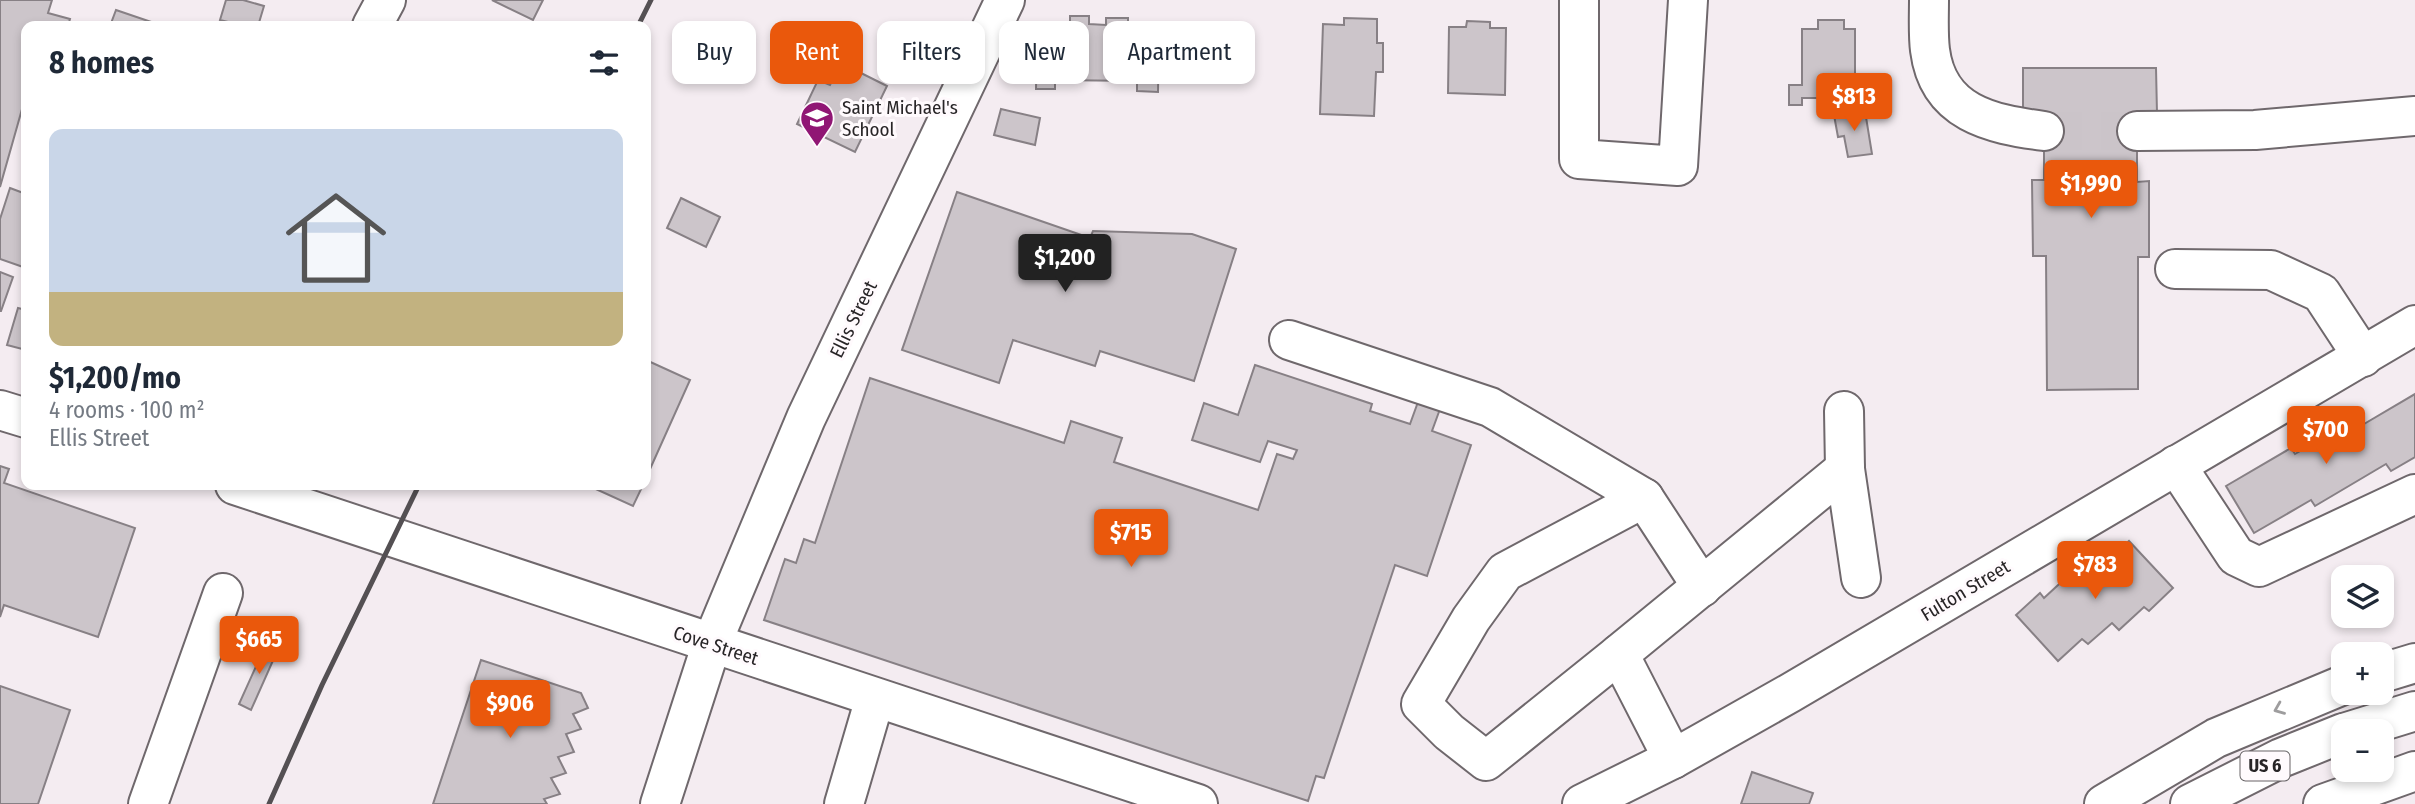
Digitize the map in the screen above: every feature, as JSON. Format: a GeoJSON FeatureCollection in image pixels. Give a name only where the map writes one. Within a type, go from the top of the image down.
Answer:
{"type":"FeatureCollection","features":[{"type":"Feature","properties":{"kind":"main road"},"geometry":{"type":"LineString","coordinates":[[375,21],[386,0]]}},
{"type":"Feature","properties":{"kind":"main road","name":"Ellis Street"},"geometry":{"type":"LineString","coordinates":[[660,804],[712,643],[806,418],[1005,0]]}},
{"type":"Feature","properties":{"kind":"main road"},"geometry":{"type":"LineString","coordinates":[[1579,0],[1579,159],[1678,166],[1688,0]]}},
{"type":"Feature","properties":{"kind":"main road"},"geometry":{"type":"LineString","coordinates":[[1929,0],[1930,51],[1942,87],[1964,111],[2000,125],[2044,131]]}},
{"type":"Feature","properties":{"kind":"main road"},"geometry":{"type":"LineString","coordinates":[[2137,131],[2255,131],[2415,116]]}},
{"type":"Feature","properties":{"kind":"main road"},"geometry":{"type":"LineString","coordinates":[[2175,269],[2271,271],[2321,293],[2363,357]]}},
{"type":"Feature","properties":{"kind":"main road","name":"Fulton Street"},"geometry":{"type":"LineString","coordinates":[[1582,804],[1673,759],[2415,325]]}},
{"type":"Feature","properties":{"kind":"main road"},"geometry":{"type":"LineString","coordinates":[[1289,340],[1490,407],[1644,498],[1702,587]]}},
{"type":"Feature","properties":{"kind":"main road"},"geometry":{"type":"LineString","coordinates":[[0,410],[21,416]]}},
{"type":"Feature","properties":{"kind":"main road"},"geometry":{"type":"LineString","coordinates":[[1844,411],[1845,469],[1861,578]]}},
{"type":"Feature","properties":{"kind":"main road"},"geometry":{"type":"LineString","coordinates":[[2176,465],[2236,556],[2259,567],[2415,494]]}},
{"type":"Feature","properties":{"kind":"main road"},"geometry":{"type":"LineString","coordinates":[[1644,498],[1505,572],[1471,620],[1421,704],[1449,732],[1486,761],[1845,469]]}},
{"type":"Feature","properties":{"kind":"main road","name":"Cove Street"},"geometry":{"type":"LineString","coordinates":[[250,490],[875,698],[1110,791],[1198,804]]}},
{"type":"Feature","properties":{"kind":"main road"},"geometry":{"type":"LineString","coordinates":[[148,804],[223,593]]}},
{"type":"Feature","properties":{"kind":"main road"},"geometry":{"type":"LineString","coordinates":[[1619,654],[1673,759]]}},
{"type":"Feature","properties":{"kind":"main road"},"geometry":{"type":"LineString","coordinates":[[2394,669],[2415,663]]}},
{"type":"Feature","properties":{"kind":"main road"},"geometry":{"type":"LineString","coordinates":[[2104,804],[2216,738],[2331,690]]}},
{"type":"Feature","properties":{"kind":"main road"},"geometry":{"type":"LineString","coordinates":[[844,804],[875,698]]}},
{"type":"Feature","properties":{"kind":"main road","name":"US 6"},"geometry":{"type":"LineString","coordinates":[[2388,719],[2415,711]]}},
{"type":"Feature","properties":{"kind":"main road","name":"US 6"},"geometry":{"type":"LineString","coordinates":[[2190,804],[2249,773],[2331,738]]}},
{"type":"Feature","properties":{"kind":"main road"},"geometry":{"type":"LineString","coordinates":[[2323,804],[2415,771]]}},
{"type":"Feature","properties":{"kind":"building"},"geometry":{"type":"Polygon","coordinates":[[[0,0],[52,0],[48,13],[69,21],[21,21],[21,113],[0,187],[0,0]]]}},
{"type":"Feature","properties":{"kind":"building"},"geometry":{"type":"Polygon","coordinates":[[[226,0],[243,0],[264,6],[260,21],[220,20],[226,0]]]}},
{"type":"Feature","properties":{"kind":"building"},"geometry":{"type":"Polygon","coordinates":[[[492,0],[543,0],[533,20],[492,0]]]}},
{"type":"Feature","properties":{"kind":"building"},"geometry":{"type":"Polygon","coordinates":[[[116,10],[148,21],[112,21],[116,10]]]}},
{"type":"Feature","properties":{"kind":"building"},"geometry":{"type":"Polygon","coordinates":[[[1070,16],[1089,16],[1089,21],[1070,21],[1070,16]]]}},
{"type":"Feature","properties":{"kind":"building"},"geometry":{"type":"Polygon","coordinates":[[[1106,18],[1128,18],[1128,21],[1106,21],[1106,18]]]}},
{"type":"Feature","properties":{"kind":"building"},"geometry":{"type":"Polygon","coordinates":[[[1344,18],[1377,19],[1377,43],[1383,43],[1383,72],[1376,72],[1374,116],[1320,114],[1323,24],[1344,25],[1344,18]]]}},
{"type":"Feature","properties":{"kind":"building"},"geometry":{"type":"Polygon","coordinates":[[[1818,20],[1844,20],[1844,29],[1855,29],[1855,98],[1802,98],[1802,105],[1789,105],[1789,85],[1802,85],[1802,29],[1818,29],[1818,20]]]}},
{"type":"Feature","properties":{"kind":"building"},"geometry":{"type":"Polygon","coordinates":[[[1467,21],[1490,22],[1490,28],[1506,28],[1505,95],[1448,93],[1449,27],[1466,27],[1467,21]]]}},
{"type":"Feature","properties":{"kind":"building"},"geometry":{"type":"Polygon","coordinates":[[[1089,24],[1103,25],[1103,81],[1089,80],[1089,24]]]}},
{"type":"Feature","properties":{"kind":"building"},"geometry":{"type":"Polygon","coordinates":[[[2023,68],[2156,68],[2157,113],[2137,113],[2137,182],[2149,181],[2149,257],[2138,257],[2138,389],[2047,390],[2046,256],[2033,256],[2032,180],[2044,180],[2044,111],[2023,112],[2023,68]]]}},
{"type":"Feature","properties":{"kind":"building"},"geometry":{"type":"Polygon","coordinates":[[[863,74],[877,81],[877,84],[887,86],[855,152],[797,124],[816,84],[863,84],[863,74]]]}},
{"type":"Feature","properties":{"kind":"building"},"geometry":{"type":"Polygon","coordinates":[[[1036,84],[1055,84],[1055,89],[1036,89],[1036,84]]]}},
{"type":"Feature","properties":{"kind":"building"},"geometry":{"type":"Polygon","coordinates":[[[1137,84],[1158,84],[1158,92],[1137,91],[1137,84]]]}},
{"type":"Feature","properties":{"kind":"building"},"geometry":{"type":"Polygon","coordinates":[[[1001,109],[1040,118],[1035,145],[994,135],[1001,109]]]}},
{"type":"Feature","properties":{"kind":"building"},"geometry":{"type":"Polygon","coordinates":[[[1865,111],[1872,154],[1848,157],[1844,136],[1838,137],[1834,115],[1865,111]]]}},
{"type":"Feature","properties":{"kind":"building"},"geometry":{"type":"Polygon","coordinates":[[[10,188],[21,192],[21,266],[0,259],[0,219],[10,188]]]}},
{"type":"Feature","properties":{"kind":"building"},"geometry":{"type":"Polygon","coordinates":[[[957,192],[1090,238],[1093,231],[1192,234],[1236,249],[1194,381],[1100,351],[1095,366],[1013,340],[999,383],[902,350],[957,192]]]}},
{"type":"Feature","properties":{"kind":"building"},"geometry":{"type":"Polygon","coordinates":[[[681,198],[720,217],[706,247],[667,228],[681,198]]]}},
{"type":"Feature","properties":{"kind":"building"},"geometry":{"type":"Polygon","coordinates":[[[0,272],[13,277],[1,311],[0,311],[0,272]]]}},
{"type":"Feature","properties":{"kind":"building"},"geometry":{"type":"Polygon","coordinates":[[[18,308],[21,309],[21,349],[7,345],[18,308]]]}},
{"type":"Feature","properties":{"kind":"building"},"geometry":{"type":"Polygon","coordinates":[[[651,362],[690,380],[651,467],[651,362]]]}},
{"type":"Feature","properties":{"kind":"building"},"geometry":{"type":"Polygon","coordinates":[[[1255,365],[1372,404],[1370,411],[1410,424],[1418,402],[1440,409],[1432,431],[1471,445],[1427,576],[1395,565],[1324,778],[1316,776],[1308,801],[764,620],[785,559],[796,563],[804,539],[815,543],[870,378],[1064,443],[1071,421],[1122,438],[1114,462],[1258,510],[1277,454],[1293,459],[1297,450],[1268,441],[1260,462],[1192,440],[1204,403],[1238,415],[1255,365]]]}},
{"type":"Feature","properties":{"kind":"building"},"geometry":{"type":"Polygon","coordinates":[[[2415,394],[2415,457],[2391,471],[2386,464],[2315,506],[2311,500],[2254,533],[2226,486],[2291,448],[2295,454],[2359,417],[2364,424],[2415,394]]]}},
{"type":"Feature","properties":{"kind":"building"},"geometry":{"type":"Polygon","coordinates":[[[0,466],[9,469],[4,483],[135,528],[98,637],[4,605],[0,617],[0,466]]]}},
{"type":"Feature","properties":{"kind":"building"},"geometry":{"type":"Polygon","coordinates":[[[598,490],[641,490],[633,506],[598,490]]]}},
{"type":"Feature","properties":{"kind":"building"},"geometry":{"type":"Polygon","coordinates":[[[2129,541],[2173,588],[2149,611],[2144,607],[2119,630],[2112,623],[2088,644],[2082,639],[2058,661],[2016,615],[2040,593],[2044,598],[2069,575],[2075,581],[2101,558],[2106,563],[2129,541]]]}},
{"type":"Feature","properties":{"kind":"building"},"geometry":{"type":"Polygon","coordinates":[[[267,642],[279,647],[251,710],[239,704],[267,642]]]}},
{"type":"Feature","properties":{"kind":"building"},"geometry":{"type":"Polygon","coordinates":[[[481,660],[581,693],[588,708],[573,714],[581,729],[566,734],[574,752],[558,757],[566,773],[551,778],[560,794],[544,799],[547,804],[433,804],[481,660]]]}},
{"type":"Feature","properties":{"kind":"building"},"geometry":{"type":"Polygon","coordinates":[[[0,686],[70,710],[38,804],[0,804],[0,686]]]}},
{"type":"Feature","properties":{"kind":"building"},"geometry":{"type":"Polygon","coordinates":[[[1752,772],[1813,793],[1809,804],[1741,804],[1752,772]]]}},
{"type":"Feature","properties":{"kind":"tunnel"},"geometry":{"type":"LineString","coordinates":[[2044,131],[2137,131]]}},
{"type":"Feature","properties":{"kind":"railway"},"geometry":{"type":"LineString","coordinates":[[640,21],[651,0]]}},
{"type":"Feature","properties":{"kind":"railway"},"geometry":{"type":"LineString","coordinates":[[269,804],[322,685],[417,490]]}},
{"type":"Feature","properties":{"kind":"place","name":"Saint Michael's School"},"geometry":{"type":"Point","coordinates":[817,148]}}]}
